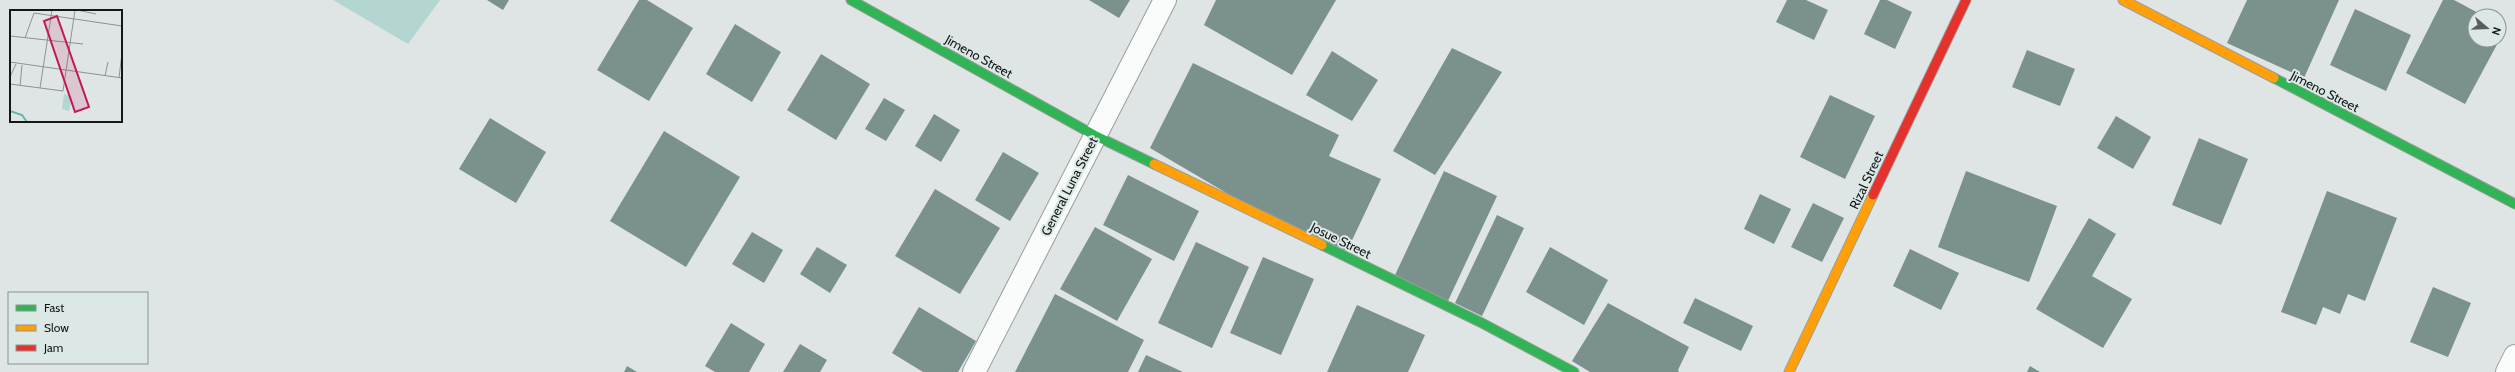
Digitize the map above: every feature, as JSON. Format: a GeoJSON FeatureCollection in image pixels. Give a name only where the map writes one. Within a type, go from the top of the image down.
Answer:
{"type":"FeatureCollection","features":[{"type":"Feature","properties":{"kind":"street","name":"Jimeno Street"},"geometry":{"type":"LineString","coordinates":[[851,0],[1094,135]]}},
{"type":"Feature","properties":{"kind":"street","name":"General Luna Street"},"geometry":{"type":"LineString","coordinates":[[974,372],[1094,135],[1165,0]]}},
{"type":"Feature","properties":{"kind":"street","name":"Rizal Street"},"geometry":{"type":"LineString","coordinates":[[1789,372],[1966,0]]}},
{"type":"Feature","properties":{"kind":"street","name":"Jimeno Street"},"geometry":{"type":"LineString","coordinates":[[2123,0],[2515,204]]}},
{"type":"Feature","properties":{"kind":"street","name":"Josue Street"},"geometry":{"type":"LineString","coordinates":[[1094,135],[1480,322],[1574,372]]}},
{"type":"Feature","properties":{"kind":"street"},"geometry":{"type":"LineString","coordinates":[[2507,372],[2515,356]]}},
{"type":"Feature","properties":{"kind":"green space"},"geometry":{"type":"Polygon","coordinates":[[[333,0],[440,0],[408,44],[333,0]]]}},
{"type":"Feature","properties":{"kind":"building"},"geometry":{"type":"Polygon","coordinates":[[[487,0],[509,0],[503,10],[487,0]]]}},
{"type":"Feature","properties":{"kind":"building"},"geometry":{"type":"Polygon","coordinates":[[[639,0],[647,0],[693,28],[649,101],[597,70],[639,0]]]}},
{"type":"Feature","properties":{"kind":"building"},"geometry":{"type":"Polygon","coordinates":[[[1089,0],[1130,0],[1119,18],[1089,0]]]}},
{"type":"Feature","properties":{"kind":"building"},"geometry":{"type":"Polygon","coordinates":[[[1216,0],[1336,0],[1292,75],[1204,25],[1216,0]]]}},
{"type":"Feature","properties":{"kind":"building"},"geometry":{"type":"Polygon","coordinates":[[[1787,0],[1806,0],[1828,10],[1814,40],[1776,22],[1787,0]]]}},
{"type":"Feature","properties":{"kind":"building"},"geometry":{"type":"Polygon","coordinates":[[[1880,0],[1887,0],[1912,12],[1895,49],[1864,34],[1880,0]]]}},
{"type":"Feature","properties":{"kind":"building"},"geometry":{"type":"Polygon","coordinates":[[[2247,0],[2339,0],[2304,78],[2227,43],[2247,0]]]}},
{"type":"Feature","properties":{"kind":"building"},"geometry":{"type":"Polygon","coordinates":[[[2443,0],[2454,0],[2469,8],[2467,8],[2467,48],[2495,48],[2465,104],[2406,73],[2443,0]]]}},
{"type":"Feature","properties":{"kind":"building"},"geometry":{"type":"Polygon","coordinates":[[[2355,9],[2411,35],[2386,91],[2330,65],[2355,9]]]}},
{"type":"Feature","properties":{"kind":"building"},"geometry":{"type":"Polygon","coordinates":[[[735,24],[781,52],[752,102],[706,74],[735,24]]]}},
{"type":"Feature","properties":{"kind":"building"},"geometry":{"type":"Polygon","coordinates":[[[1452,48],[1502,72],[1435,175],[1393,151],[1452,48]]]}},
{"type":"Feature","properties":{"kind":"building"},"geometry":{"type":"Polygon","coordinates":[[[2027,50],[2075,69],[2060,106],[2012,87],[2027,50]]]}},
{"type":"Feature","properties":{"kind":"building"},"geometry":{"type":"Polygon","coordinates":[[[1332,51],[1378,80],[1352,121],[1306,95],[1332,51]]]}},
{"type":"Feature","properties":{"kind":"building"},"geometry":{"type":"Polygon","coordinates":[[[821,54],[870,84],[836,140],[787,110],[821,54]]]}},
{"type":"Feature","properties":{"kind":"building"},"geometry":{"type":"Polygon","coordinates":[[[1193,63],[1339,135],[1329,156],[1381,179],[1346,253],[1230,195],[1150,148],[1193,63]]]}},
{"type":"Feature","properties":{"kind":"building"},"geometry":{"type":"Polygon","coordinates":[[[1830,95],[1875,116],[1845,179],[1800,157],[1830,95]]]}},
{"type":"Feature","properties":{"kind":"building"},"geometry":{"type":"Polygon","coordinates":[[[884,98],[905,110],[886,141],[865,129],[884,98]]]}},
{"type":"Feature","properties":{"kind":"building"},"geometry":{"type":"Polygon","coordinates":[[[934,114],[960,130],[941,162],[915,146],[934,114]]]}},
{"type":"Feature","properties":{"kind":"building"},"geometry":{"type":"Polygon","coordinates":[[[2116,116],[2151,137],[2133,169],[2097,148],[2116,116]]]}},
{"type":"Feature","properties":{"kind":"building"},"geometry":{"type":"Polygon","coordinates":[[[490,118],[546,152],[516,203],[459,169],[490,118]]]}},
{"type":"Feature","properties":{"kind":"building"},"geometry":{"type":"Polygon","coordinates":[[[664,131],[740,177],[686,267],[610,221],[664,131]]]}},
{"type":"Feature","properties":{"kind":"building"},"geometry":{"type":"Polygon","coordinates":[[[2199,138],[2248,159],[2221,225],[2172,205],[2199,138]]]}},
{"type":"Feature","properties":{"kind":"building"},"geometry":{"type":"Polygon","coordinates":[[[1003,152],[1039,173],[1010,221],[975,200],[1003,152]]]}},
{"type":"Feature","properties":{"kind":"building"},"geometry":{"type":"Polygon","coordinates":[[[1444,171],[1497,196],[1447,303],[1395,275],[1444,171]]]}},
{"type":"Feature","properties":{"kind":"building"},"geometry":{"type":"Polygon","coordinates":[[[1966,171],[2057,206],[2029,282],[1938,247],[1966,171]]]}},
{"type":"Feature","properties":{"kind":"building"},"geometry":{"type":"Polygon","coordinates":[[[1128,175],[1199,211],[1174,261],[1103,225],[1128,175]]]}},
{"type":"Feature","properties":{"kind":"building"},"geometry":{"type":"Polygon","coordinates":[[[935,189],[1000,228],[960,294],[895,256],[935,189]]]}},
{"type":"Feature","properties":{"kind":"building"},"geometry":{"type":"Polygon","coordinates":[[[2327,191],[2397,218],[2365,301],[2348,294],[2340,314],[2323,307],[2316,325],[2281,312],[2327,191]]]}},
{"type":"Feature","properties":{"kind":"building"},"geometry":{"type":"Polygon","coordinates":[[[1760,194],[1791,209],[1774,244],[1744,229],[1760,194]]]}},
{"type":"Feature","properties":{"kind":"building"},"geometry":{"type":"Polygon","coordinates":[[[1813,203],[1844,218],[1822,262],[1791,247],[1813,203]]]}},
{"type":"Feature","properties":{"kind":"building"},"geometry":{"type":"Polygon","coordinates":[[[1497,215],[1524,228],[1482,316],[1455,303],[1497,215]]]}},
{"type":"Feature","properties":{"kind":"building"},"geometry":{"type":"Polygon","coordinates":[[[2089,218],[2116,234],[2092,276],[2132,299],[2103,348],[2036,309],[2089,218]]]}},
{"type":"Feature","properties":{"kind":"building"},"geometry":{"type":"Polygon","coordinates":[[[1095,227],[1152,259],[1117,321],[1060,289],[1095,227]]]}},
{"type":"Feature","properties":{"kind":"building"},"geometry":{"type":"Polygon","coordinates":[[[752,232],[783,250],[764,283],[732,264],[752,232]]]}},
{"type":"Feature","properties":{"kind":"building"},"geometry":{"type":"Polygon","coordinates":[[[1196,242],[1249,267],[1212,348],[1158,323],[1196,242]]]}},
{"type":"Feature","properties":{"kind":"building"},"geometry":{"type":"Polygon","coordinates":[[[817,247],[847,265],[830,293],[800,274],[817,247]]]}},
{"type":"Feature","properties":{"kind":"building"},"geometry":{"type":"Polygon","coordinates":[[[1550,247],[1608,280],[1584,325],[1526,292],[1550,247]]]}},
{"type":"Feature","properties":{"kind":"building"},"geometry":{"type":"Polygon","coordinates":[[[1910,249],[1959,273],[1941,310],[1893,286],[1910,249]]]}},
{"type":"Feature","properties":{"kind":"building"},"geometry":{"type":"Polygon","coordinates":[[[1263,257],[1314,279],[1281,355],[1230,333],[1263,257]]]}},
{"type":"Feature","properties":{"kind":"building"},"geometry":{"type":"Polygon","coordinates":[[[2433,287],[2471,303],[2448,357],[2410,342],[2433,287]]]}},
{"type":"Feature","properties":{"kind":"building"},"geometry":{"type":"Polygon","coordinates":[[[1055,294],[1144,340],[1128,372],[1015,372],[1055,294]]]}},
{"type":"Feature","properties":{"kind":"building"},"geometry":{"type":"Polygon","coordinates":[[[1695,298],[1753,326],[1741,351],[1683,323],[1695,298]]]}},
{"type":"Feature","properties":{"kind":"building"},"geometry":{"type":"Polygon","coordinates":[[[1608,303],[1689,347],[1678,370],[1679,372],[1590,372],[1572,361],[1608,303]]]}},
{"type":"Feature","properties":{"kind":"building"},"geometry":{"type":"Polygon","coordinates":[[[1357,305],[1425,335],[1408,372],[1327,372],[1357,305]]]}},
{"type":"Feature","properties":{"kind":"building"},"geometry":{"type":"Polygon","coordinates":[[[919,307],[976,341],[958,372],[923,372],[892,353],[919,307]]]}},
{"type":"Feature","properties":{"kind":"building"},"geometry":{"type":"Polygon","coordinates":[[[731,323],[765,344],[749,372],[715,372],[705,366],[731,323]]]}},
{"type":"Feature","properties":{"kind":"building"},"geometry":{"type":"Polygon","coordinates":[[[800,344],[827,360],[820,372],[783,372],[800,344]]]}},
{"type":"Feature","properties":{"kind":"building"},"geometry":{"type":"Polygon","coordinates":[[[1146,355],[1183,372],[1138,372],[1146,355]]]}},
{"type":"Feature","properties":{"kind":"building"},"geometry":{"type":"Polygon","coordinates":[[[627,366],[637,372],[624,372],[627,366]]]}},
{"type":"Feature","properties":{"kind":"building"},"geometry":{"type":"Polygon","coordinates":[[[2030,366],[2040,372],[2027,372],[2030,366]]]}},
{"type":"Feature","properties":{"kind":"traffic: fast"},"geometry":{"type":"LineString","coordinates":[[851,0],[1094,135],[1154,164]]}},
{"type":"Feature","properties":{"kind":"traffic: fast"},"geometry":{"type":"LineString","coordinates":[[2274,78],[2515,204]]}},
{"type":"Feature","properties":{"kind":"traffic: fast"},"geometry":{"type":"LineString","coordinates":[[1322,245],[1480,322],[1574,372]]}},
{"type":"Feature","properties":{"kind":"traffic: slow"},"geometry":{"type":"LineString","coordinates":[[2123,0],[2274,78]]}},
{"type":"Feature","properties":{"kind":"traffic: slow"},"geometry":{"type":"LineString","coordinates":[[1154,164],[1322,245]]}},
{"type":"Feature","properties":{"kind":"traffic: slow"},"geometry":{"type":"LineString","coordinates":[[1789,372],[1873,195]]}},
{"type":"Feature","properties":{"kind":"traffic: jam"},"geometry":{"type":"LineString","coordinates":[[1873,195],[1966,0]]}}]}
